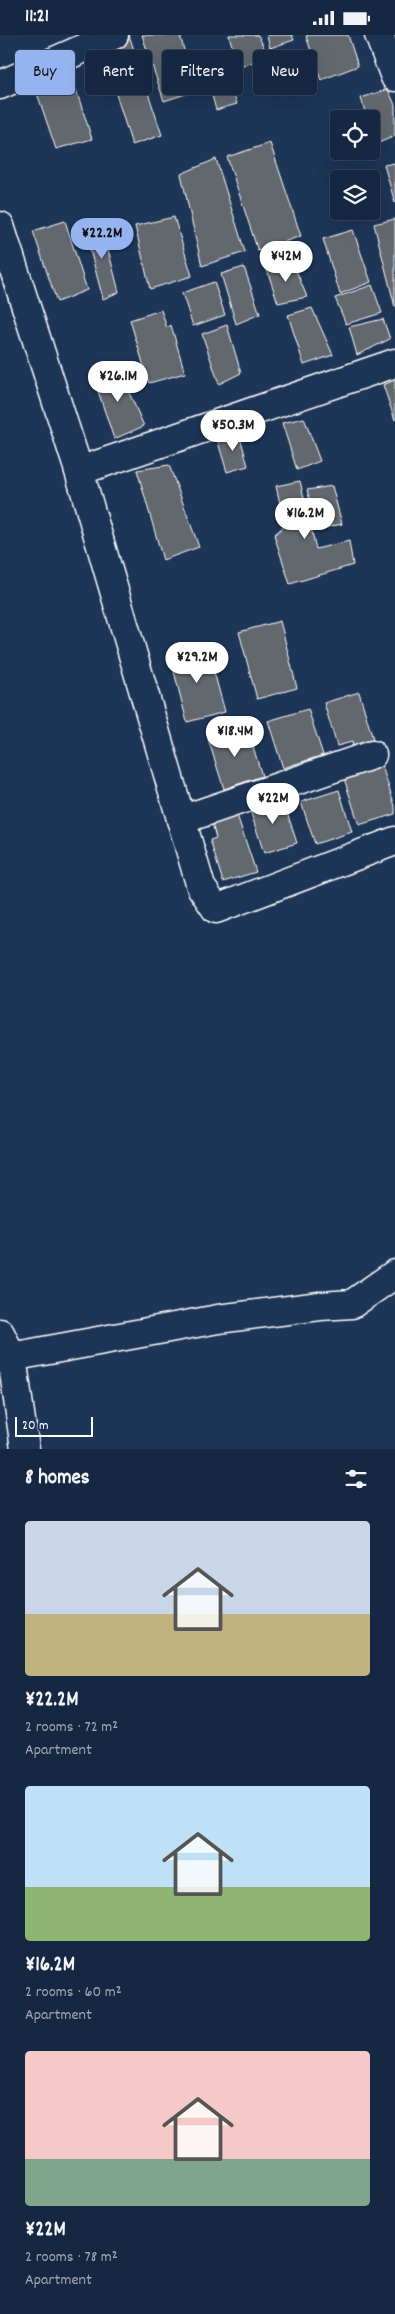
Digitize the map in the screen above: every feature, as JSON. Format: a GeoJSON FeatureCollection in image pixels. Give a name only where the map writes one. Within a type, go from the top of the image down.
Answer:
{"type":"FeatureCollection","features":[{"type":"Feature","properties":{"kind":"street"},"geometry":{"type":"LineString","coordinates":[[0,85],[114,35]]}},
{"type":"Feature","properties":{"kind":"street"},"geometry":{"type":"LineString","coordinates":[[379,35],[395,77]]}},
{"type":"Feature","properties":{"kind":"street"},"geometry":{"type":"LineString","coordinates":[[0,226],[79,471],[201,887],[216,909],[395,841]]}},
{"type":"Feature","properties":{"kind":"street"},"geometry":{"type":"LineString","coordinates":[[79,471],[395,363]]}},
{"type":"Feature","properties":{"kind":"street"},"geometry":{"type":"LineString","coordinates":[[181,820],[372,755]]}},
{"type":"Feature","properties":{"kind":"street"},"geometry":{"type":"LineString","coordinates":[[6,1358],[218,1319],[320,1305],[352,1304],[395,1274]]}},
{"type":"Feature","properties":{"kind":"street"},"geometry":{"type":"LineString","coordinates":[[0,1333],[25,1449]]}},
{"type":"Feature","properties":{"kind":"building"},"geometry":{"type":"Polygon","coordinates":[[[105,35],[129,35],[134,50],[102,50],[98,37],[105,35]]]}},
{"type":"Feature","properties":{"kind":"building"},"geometry":{"type":"Polygon","coordinates":[[[142,35],[180,35],[184,50],[162,50],[162,95],[152,65],[152,50],[147,50],[142,35]]]}},
{"type":"Feature","properties":{"kind":"building"},"geometry":{"type":"Polygon","coordinates":[[[229,35],[258,35],[265,50],[253,50],[253,62],[243,66],[243,50],[233,50],[229,35]]]}},
{"type":"Feature","properties":{"kind":"building"},"geometry":{"type":"Polygon","coordinates":[[[267,35],[292,35],[294,40],[270,48],[267,35]]]}},
{"type":"Feature","properties":{"kind":"building"},"geometry":{"type":"Polygon","coordinates":[[[348,35],[358,66],[321,80],[317,68],[317,50],[311,50],[306,36],[348,35]]]}},
{"type":"Feature","properties":{"kind":"building"},"geometry":{"type":"Polygon","coordinates":[[[75,86],[92,139],[56,149],[38,95],[75,95],[75,86]]]}},
{"type":"Feature","properties":{"kind":"building"},"geometry":{"type":"Polygon","coordinates":[[[388,89],[395,105],[395,136],[380,142],[380,110],[364,110],[361,98],[388,89]]]}},
{"type":"Feature","properties":{"kind":"building"},"geometry":{"type":"Polygon","coordinates":[[[116,95],[149,95],[162,135],[132,145],[116,95]]]}},
{"type":"Feature","properties":{"kind":"building"},"geometry":{"type":"Polygon","coordinates":[[[162,95],[183,95],[164,101],[162,95]]]}},
{"type":"Feature","properties":{"kind":"building"},"geometry":{"type":"Polygon","coordinates":[[[212,95],[234,95],[237,104],[216,110],[212,95]]]}},
{"type":"Feature","properties":{"kind":"building"},"geometry":{"type":"Polygon","coordinates":[[[270,143],[301,236],[258,251],[227,157],[270,143]]]}},
{"type":"Feature","properties":{"kind":"building"},"geometry":{"type":"Polygon","coordinates":[[[216,159],[245,252],[202,266],[181,174],[216,159]]]}},
{"type":"Feature","properties":{"kind":"building"},"geometry":{"type":"Polygon","coordinates":[[[395,163],[395,203],[384,165],[395,163]]]}},
{"type":"Feature","properties":{"kind":"building"},"geometry":{"type":"Polygon","coordinates":[[[174,217],[192,276],[150,289],[135,226],[174,217]]]}},
{"type":"Feature","properties":{"kind":"building"},"geometry":{"type":"Polygon","coordinates":[[[395,219],[395,307],[374,224],[395,219]]]}},
{"type":"Feature","properties":{"kind":"building"},"geometry":{"type":"Polygon","coordinates":[[[65,221],[87,290],[57,302],[33,231],[65,221]]]}},
{"type":"Feature","properties":{"kind":"building"},"geometry":{"type":"Polygon","coordinates":[[[101,222],[119,292],[103,299],[84,227],[101,222]]]}},
{"type":"Feature","properties":{"kind":"building"},"geometry":{"type":"Polygon","coordinates":[[[353,230],[371,282],[340,294],[323,239],[353,230]]]}},
{"type":"Feature","properties":{"kind":"building"},"geometry":{"type":"Polygon","coordinates":[[[293,263],[307,297],[278,303],[267,270],[293,263]]]}},
{"type":"Feature","properties":{"kind":"building"},"geometry":{"type":"Polygon","coordinates":[[[244,267],[260,314],[236,324],[221,274],[244,267]]]}},
{"type":"Feature","properties":{"kind":"building"},"geometry":{"type":"Polygon","coordinates":[[[214,282],[225,315],[193,326],[182,293],[214,282]]]}},
{"type":"Feature","properties":{"kind":"building"},"geometry":{"type":"Polygon","coordinates":[[[372,285],[382,313],[346,324],[335,298],[372,285]]]}},
{"type":"Feature","properties":{"kind":"building"},"geometry":{"type":"Polygon","coordinates":[[[312,308],[333,355],[304,365],[288,315],[312,308]]]}},
{"type":"Feature","properties":{"kind":"building"},"geometry":{"type":"Polygon","coordinates":[[[161,310],[167,328],[171,325],[185,373],[149,383],[130,320],[161,310]]]}},
{"type":"Feature","properties":{"kind":"building"},"geometry":{"type":"Polygon","coordinates":[[[383,319],[390,339],[357,355],[349,327],[383,319]]]}},
{"type":"Feature","properties":{"kind":"building"},"geometry":{"type":"Polygon","coordinates":[[[227,325],[241,373],[219,384],[202,334],[227,325]]]}},
{"type":"Feature","properties":{"kind":"building"},"geometry":{"type":"Polygon","coordinates":[[[118,368],[144,426],[114,439],[93,376],[118,368]]]}},
{"type":"Feature","properties":{"kind":"building"},"geometry":{"type":"Polygon","coordinates":[[[395,380],[395,420],[383,385],[395,380]]]}},
{"type":"Feature","properties":{"kind":"building"},"geometry":{"type":"Polygon","coordinates":[[[304,418],[320,461],[297,470],[282,423],[304,418]]]}},
{"type":"Feature","properties":{"kind":"building"},"geometry":{"type":"Polygon","coordinates":[[[239,433],[248,466],[227,472],[217,439],[239,433]]]}},
{"type":"Feature","properties":{"kind":"building"},"geometry":{"type":"Polygon","coordinates":[[[169,465],[199,547],[163,560],[137,470],[169,465]]]}},
{"type":"Feature","properties":{"kind":"building"},"geometry":{"type":"Polygon","coordinates":[[[300,481],[316,549],[349,541],[353,565],[290,584],[274,535],[285,525],[276,486],[300,481]]]}},
{"type":"Feature","properties":{"kind":"building"},"geometry":{"type":"Polygon","coordinates":[[[332,486],[342,524],[318,529],[307,490],[332,486]]]}},
{"type":"Feature","properties":{"kind":"building"},"geometry":{"type":"Polygon","coordinates":[[[280,621],[297,688],[257,699],[239,632],[280,621]]]}},
{"type":"Feature","properties":{"kind":"building"},"geometry":{"type":"Polygon","coordinates":[[[207,646],[225,712],[187,722],[170,656],[207,646]]]}},
{"type":"Feature","properties":{"kind":"building"},"geometry":{"type":"Polygon","coordinates":[[[359,692],[375,746],[354,752],[352,742],[337,746],[324,703],[359,692]]]}},
{"type":"Feature","properties":{"kind":"building"},"geometry":{"type":"Polygon","coordinates":[[[308,709],[323,755],[283,768],[268,721],[308,709]]]}},
{"type":"Feature","properties":{"kind":"building"},"geometry":{"type":"Polygon","coordinates":[[[247,727],[262,776],[224,789],[208,739],[247,727]]]}},
{"type":"Feature","properties":{"kind":"building"},"geometry":{"type":"Polygon","coordinates":[[[380,760],[395,806],[395,814],[359,825],[342,772],[380,760]]]}},
{"type":"Feature","properties":{"kind":"building"},"geometry":{"type":"Polygon","coordinates":[[[339,790],[352,832],[315,844],[301,802],[339,790]]]}},
{"type":"Feature","properties":{"kind":"building"},"geometry":{"type":"Polygon","coordinates":[[[282,797],[297,843],[264,853],[249,807],[282,797]]]}},
{"type":"Feature","properties":{"kind":"building"},"geometry":{"type":"Polygon","coordinates":[[[237,815],[256,872],[223,882],[210,840],[216,838],[212,823],[237,815]]]}}]}
